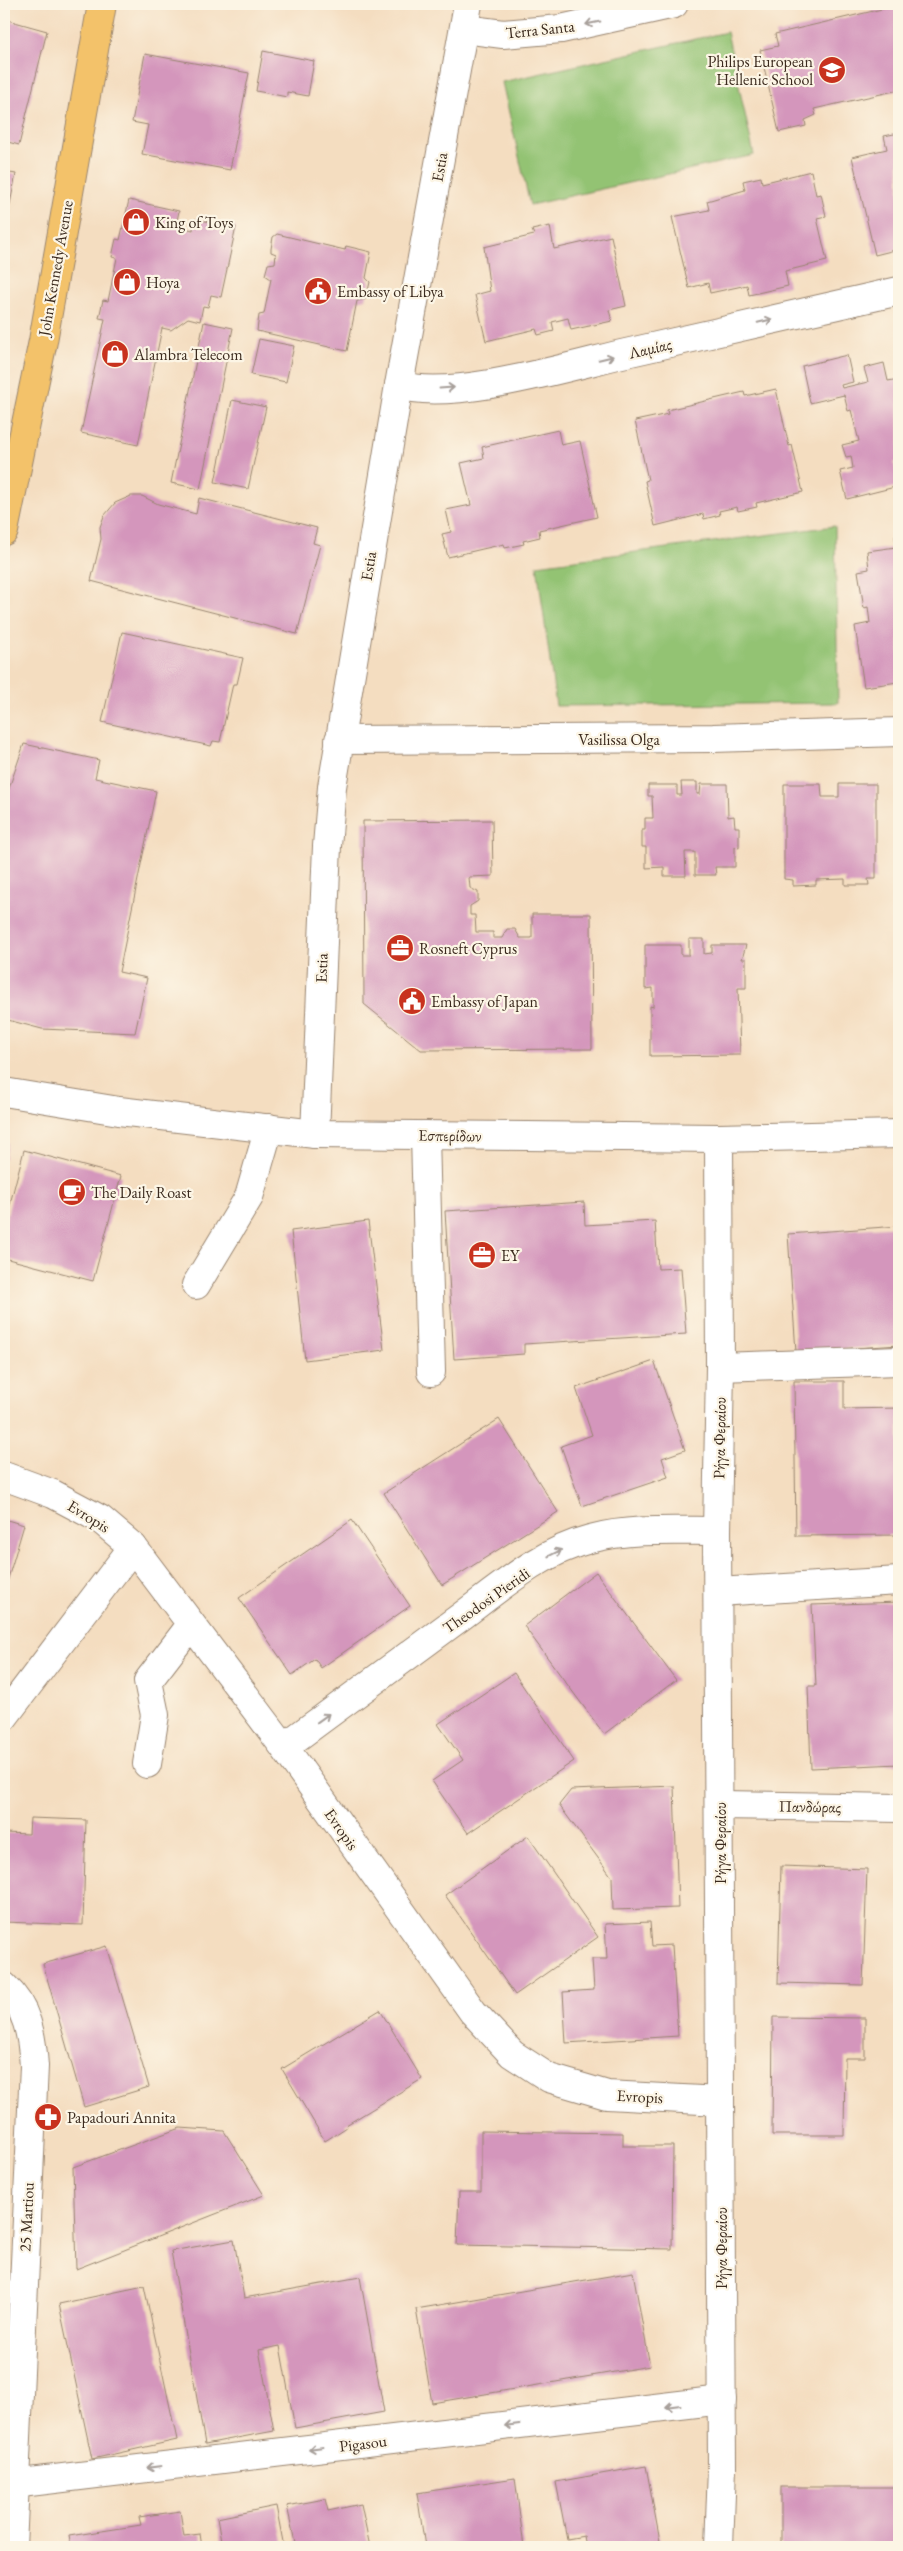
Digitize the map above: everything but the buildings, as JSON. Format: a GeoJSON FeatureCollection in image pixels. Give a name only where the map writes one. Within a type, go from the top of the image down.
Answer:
{"type":"FeatureCollection","features":[{"type":"Feature","properties":{"kind":"main road","name":"John Kennedy Avenue"},"geometry":{"type":"LineString","coordinates":[[4,531],[43,341],[102,4]]}},
{"type":"Feature","properties":{"kind":"street","name":"Terra Santa"},"geometry":{"type":"LineString","coordinates":[[466,16],[503,34],[560,29],[674,4]]}},
{"type":"Feature","properties":{"kind":"street","name":"Estia"},"geometry":{"type":"LineString","coordinates":[[315,1134],[327,846],[339,740],[399,385],[466,16]]}},
{"type":"Feature","properties":{"kind":"street","name":"Λαμίας"},"geometry":{"type":"LineString","coordinates":[[399,385],[411,389],[432,389],[505,381],[899,291]]}},
{"type":"Feature","properties":{"kind":"street","name":"Vasilissa Olga"},"geometry":{"type":"LineString","coordinates":[[339,740],[713,738],[899,732]]}},
{"type":"Feature","properties":{"kind":"street","name":"Εσπερίδων"},"geometry":{"type":"LineString","coordinates":[[4,1092],[118,1111],[315,1134],[719,1138],[899,1134]]}},
{"type":"Feature","properties":{"kind":"street"},"geometry":{"type":"LineString","coordinates":[[196,1285],[249,1197],[269,1128]]}},
{"type":"Feature","properties":{"kind":"street"},"geometry":{"type":"LineString","coordinates":[[425,1135],[431,1372]]}},
{"type":"Feature","properties":{"kind":"street","name":"Ρήγα Φεραίου"},"geometry":{"type":"LineString","coordinates":[[719,1138],[720,1367],[717,1531],[722,2400],[720,2547]]}},
{"type":"Feature","properties":{"kind":"street"},"geometry":{"type":"LineString","coordinates":[[720,1367],[899,1361]]}},
{"type":"Feature","properties":{"kind":"street","name":"Evropis"},"geometry":{"type":"LineString","coordinates":[[4,1476],[53,1494],[100,1519],[133,1547],[284,1747],[472,2012],[512,2054],[549,2078],[607,2094],[720,2101]]}},
{"type":"Feature","properties":{"kind":"street","name":"Theodosi Pieridi"},"geometry":{"type":"LineString","coordinates":[[284,1747],[511,1580],[555,1552],[587,1539],[613,1533],[640,1530],[717,1531]]}},
{"type":"Feature","properties":{"kind":"street"},"geometry":{"type":"LineString","coordinates":[[4,1717],[133,1547]]}},
{"type":"Feature","properties":{"kind":"street"},"geometry":{"type":"LineString","coordinates":[[718,1592],[899,1582]]}},
{"type":"Feature","properties":{"kind":"street"},"geometry":{"type":"LineString","coordinates":[[147,1764],[156,1715],[148,1681],[192,1624]]}},
{"type":"Feature","properties":{"kind":"street","name":"Πανδώρας"},"geometry":{"type":"LineString","coordinates":[[720,1805],[899,1808]]}},
{"type":"Feature","properties":{"kind":"street","name":"25 Martiou"},"geometry":{"type":"LineString","coordinates":[[4,1986],[16,1997],[25,2014],[32,2039],[34,2066],[8,2485],[12,2547]]}},
{"type":"Feature","properties":{"kind":"street","name":"Pigasou"},"geometry":{"type":"LineString","coordinates":[[8,2485],[722,2400]]}},
{"type":"Feature","properties":{"kind":"green space"},"geometry":{"type":"Polygon","coordinates":[[[727,32],[754,155],[530,205],[502,82],[727,32]]]}},
{"type":"Feature","properties":{"kind":"green space"},"geometry":{"type":"Polygon","coordinates":[[[835,526],[838,703],[556,706],[537,565],[835,526]]]}},
{"type":"Feature","properties":{"kind":"place","name":"Philips European Hellenic School"},"geometry":{"type":"Point","coordinates":[832,70]}},
{"type":"Feature","properties":{"kind":"place","name":"King of Toys"},"geometry":{"type":"Point","coordinates":[136,222]}},
{"type":"Feature","properties":{"kind":"place","name":"Hoya"},"geometry":{"type":"Point","coordinates":[127,282]}},
{"type":"Feature","properties":{"kind":"place","name":"Embassy of Libya"},"geometry":{"type":"Point","coordinates":[318,291]}},
{"type":"Feature","properties":{"kind":"place","name":"Alambra Telecom"},"geometry":{"type":"Point","coordinates":[115,354]}},
{"type":"Feature","properties":{"kind":"place","name":"Rosneft Cyprus"},"geometry":{"type":"Point","coordinates":[400,948]}},
{"type":"Feature","properties":{"kind":"place","name":"Embassy of Japan"},"geometry":{"type":"Point","coordinates":[412,1001]}},
{"type":"Feature","properties":{"kind":"place","name":"The Daily Roast"},"geometry":{"type":"Point","coordinates":[72,1192]}},
{"type":"Feature","properties":{"kind":"place","name":"EY"},"geometry":{"type":"Point","coordinates":[482,1255]}},
{"type":"Feature","properties":{"kind":"place","name":"Papadouri Annita"},"geometry":{"type":"Point","coordinates":[48,2117]}}]}
